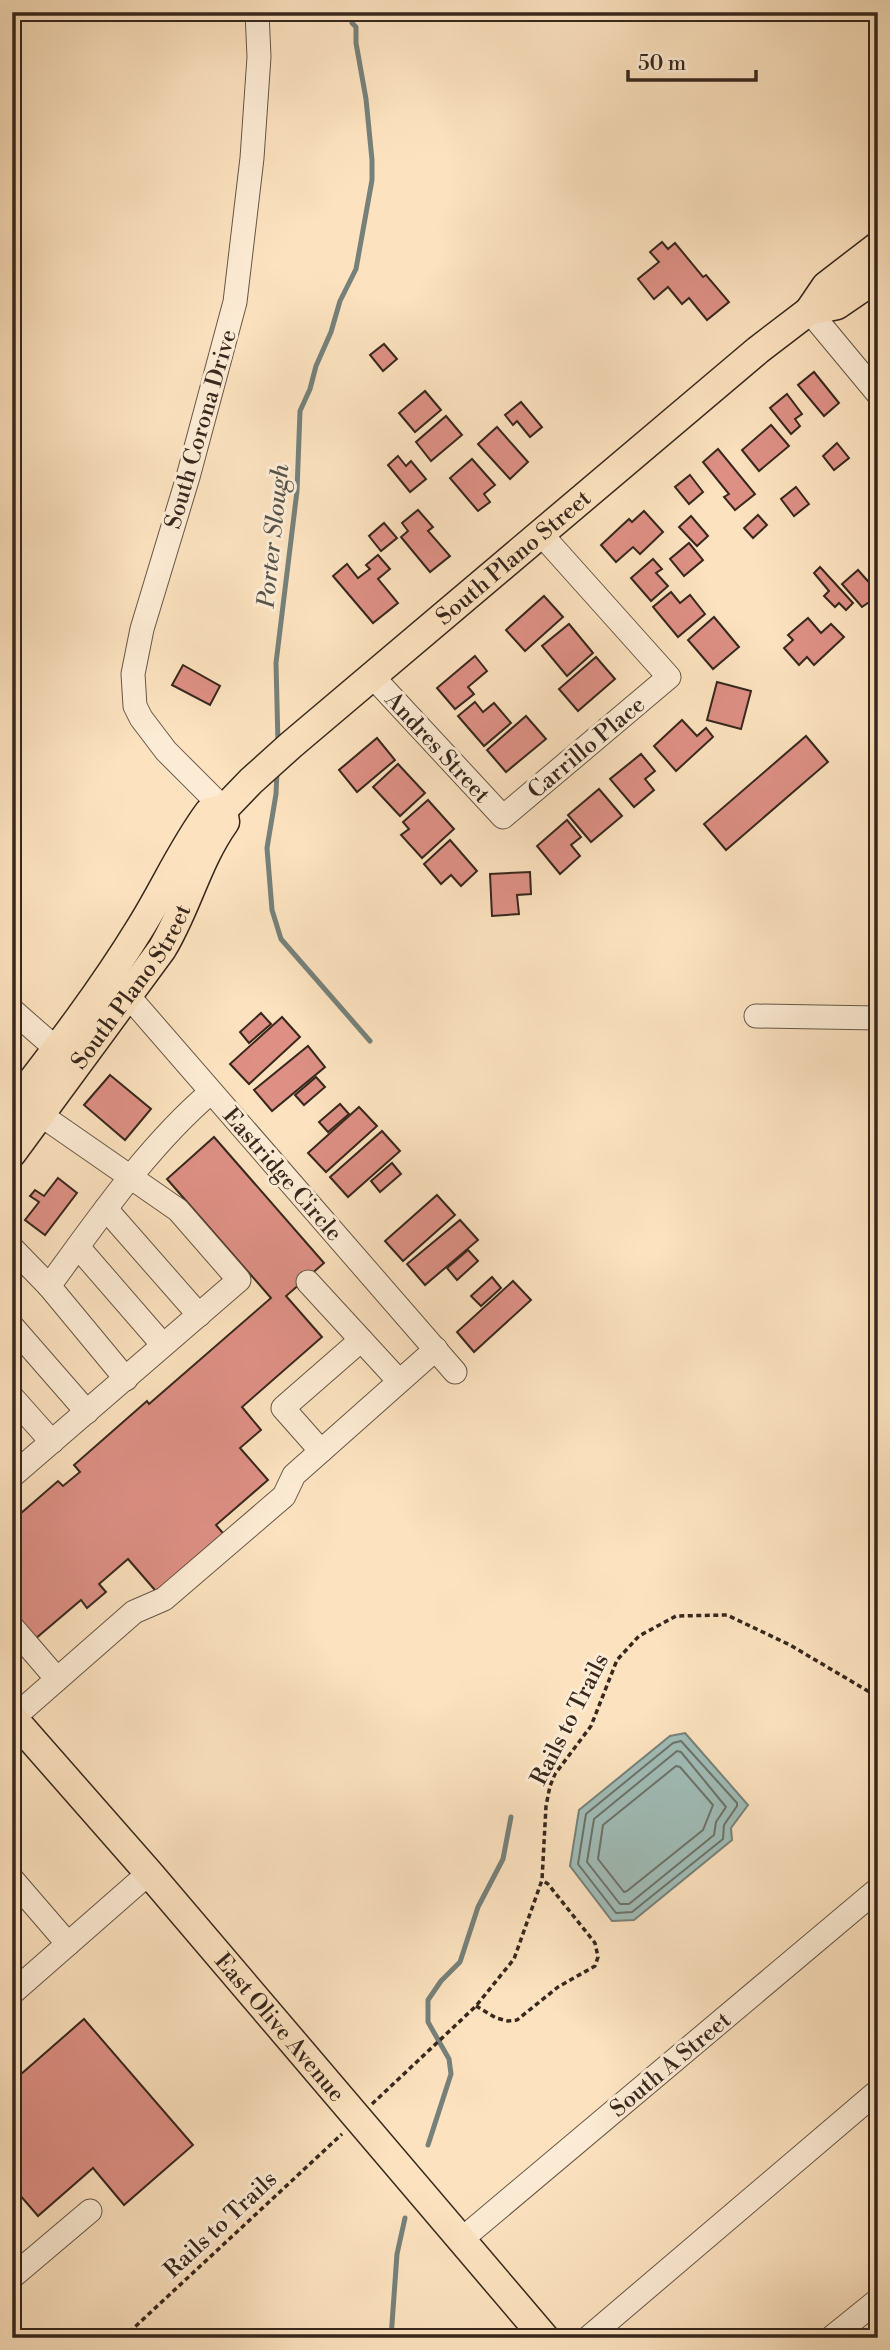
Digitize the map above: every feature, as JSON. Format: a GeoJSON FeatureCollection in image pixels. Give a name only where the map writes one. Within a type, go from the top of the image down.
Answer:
{"type":"FeatureCollection","features":[{"type":"Feature","properties":{"kind":"main road","name":"South Plano Street"},"geometry":{"type":"LineString","coordinates":[[12,1153],[41,1115],[67,1058],[119,986],[155,902],[195,831],[209,812],[224,809],[291,745],[758,350],[808,311],[826,286],[878,246]]}},
{"type":"Feature","properties":{"kind":"main road","name":"South Plano Street"},"geometry":{"type":"LineString","coordinates":[[808,311],[837,305],[878,276]]}},
{"type":"Feature","properties":{"kind":"main road","name":"South Plano Street"},"geometry":{"type":"LineString","coordinates":[[12,1107],[67,1058]]}},
{"type":"Feature","properties":{"kind":"main road","name":"East Olive Avenue"},"geometry":{"type":"LineString","coordinates":[[13,1717],[545,2338]]}},
{"type":"Feature","properties":{"kind":"street","name":"South Corona Drive"},"geometry":{"type":"LineString","coordinates":[[224,809],[166,751],[141,718],[135,706],[133,674],[142,629],[188,477],[235,302],[252,158],[259,57],[257,12]]}},
{"type":"Feature","properties":{"kind":"street"},"geometry":{"type":"LineString","coordinates":[[808,311],[874,381]]}},
{"type":"Feature","properties":{"kind":"street","name":"Carrillo Place"},"geometry":{"type":"LineString","coordinates":[[503,817],[669,677],[541,534]]}},
{"type":"Feature","properties":{"kind":"street","name":"Andres Street"},"geometry":{"type":"LineString","coordinates":[[373,677],[503,817]]}},
{"type":"Feature","properties":{"kind":"street","name":"Eastridge Circle"},"geometry":{"type":"LineString","coordinates":[[119,986],[455,1371]]}},
{"type":"Feature","properties":{"kind":"street"},"geometry":{"type":"LineString","coordinates":[[12,1010],[67,1058]]}},
{"type":"Feature","properties":{"kind":"street"},"geometry":{"type":"LineString","coordinates":[[756,1016],[878,1018]]}},
{"type":"Feature","properties":{"kind":"street"},"geometry":{"type":"LineString","coordinates":[[49,1286],[130,1177],[184,1115],[211,1092]]}},
{"type":"Feature","properties":{"kind":"street"},"geometry":{"type":"LineString","coordinates":[[12,1476],[239,1280],[178,1210],[41,1115]]}},
{"type":"Feature","properties":{"kind":"street"},"geometry":{"type":"LineString","coordinates":[[106,1209],[198,1315]]}},
{"type":"Feature","properties":{"kind":"street"},"geometry":{"type":"LineString","coordinates":[[78,1247],[163,1345]]}},
{"type":"Feature","properties":{"kind":"street"},"geometry":{"type":"LineString","coordinates":[[12,1248],[49,1286],[126,1378]]}},
{"type":"Feature","properties":{"kind":"street"},"geometry":{"type":"LineString","coordinates":[[308,1282],[399,1381]]}},
{"type":"Feature","properties":{"kind":"street"},"geometry":{"type":"LineString","coordinates":[[12,1326],[87,1412]]}},
{"type":"Feature","properties":{"kind":"street"},"geometry":{"type":"LineString","coordinates":[[321,1451],[283,1408],[360,1340]]}},
{"type":"Feature","properties":{"kind":"street"},"geometry":{"type":"LineString","coordinates":[[13,1717],[134,1612],[164,1599],[284,1496],[294,1475],[436,1349]]}},
{"type":"Feature","properties":{"kind":"street"},"geometry":{"type":"LineString","coordinates":[[12,1397],[52,1442]]}},
{"type":"Feature","properties":{"kind":"street"},"geometry":{"type":"LineString","coordinates":[[13,1628],[58,1678]]}},
{"type":"Feature","properties":{"kind":"street"},"geometry":{"type":"LineString","coordinates":[[16,1981],[68,1944],[149,1873]]}},
{"type":"Feature","properties":{"kind":"street"},"geometry":{"type":"LineString","coordinates":[[12,1880],[68,1944]]}},
{"type":"Feature","properties":{"kind":"street","name":"South A Street"},"geometry":{"type":"LineString","coordinates":[[462,2239],[878,1889]]}},
{"type":"Feature","properties":{"kind":"street"},"geometry":{"type":"LineString","coordinates":[[588,2338],[878,2091]]}},
{"type":"Feature","properties":{"kind":"street"},"geometry":{"type":"LineString","coordinates":[[12,2277],[90,2211]]}},
{"type":"Feature","properties":{"kind":"street"},"geometry":{"type":"LineString","coordinates":[[831,2338],[878,2300]]}},
{"type":"Feature","properties":{"kind":"path","name":"Rails to Trails"},"geometry":{"type":"LineString","coordinates":[[378,2099],[476,2006],[514,1959],[542,1880],[545,1806],[555,1774],[591,1726],[617,1660],[639,1636],[676,1616],[727,1615],[790,1646],[878,1697]]}},
{"type":"Feature","properties":{"kind":"path"},"geometry":{"type":"LineString","coordinates":[[476,2006],[496,2018],[517,2020],[558,1987],[595,1966],[598,1957],[595,1943],[542,1880]]}},
{"type":"Feature","properties":{"kind":"path","name":"Rails to Trails"},"geometry":{"type":"LineString","coordinates":[[123,2338],[341,2135]]}},
{"type":"Feature","properties":{"kind":"water"},"geometry":{"type":"Polygon","coordinates":[[[685,1733],[748,1805],[731,1828],[732,1840],[634,1920],[612,1921],[570,1866],[579,1810],[670,1736],[685,1733]]]}},
{"type":"Feature","properties":{"kind":"building"},"geometry":{"type":"Polygon","coordinates":[[[662,242],[668,249],[675,243],[703,277],[706,275],[729,302],[707,320],[689,298],[682,304],[668,287],[654,299],[638,279],[659,262],[650,252],[662,242]]]}},
{"type":"Feature","properties":{"kind":"building"},"geometry":{"type":"Polygon","coordinates":[[[384,344],[397,359],[383,371],[370,355],[384,344]]]}},
{"type":"Feature","properties":{"kind":"building"},"geometry":{"type":"Polygon","coordinates":[[[814,372],[839,403],[824,416],[798,385],[814,372]]]}},
{"type":"Feature","properties":{"kind":"building"},"geometry":{"type":"Polygon","coordinates":[[[425,391],[441,410],[415,432],[399,413],[425,391]]]}},
{"type":"Feature","properties":{"kind":"building"},"geometry":{"type":"Polygon","coordinates":[[[787,394],[802,414],[795,419],[800,426],[791,434],[770,408],[787,394]]]}},
{"type":"Feature","properties":{"kind":"building"},"geometry":{"type":"Polygon","coordinates":[[[521,402],[542,427],[530,437],[517,421],[513,425],[505,415],[521,402]]]}},
{"type":"Feature","properties":{"kind":"building"},"geometry":{"type":"Polygon","coordinates":[[[446,416],[462,435],[431,461],[416,442],[446,416]]]}},
{"type":"Feature","properties":{"kind":"building"},"geometry":{"type":"Polygon","coordinates":[[[771,425],[789,446],[759,471],[742,450],[771,425]]]}},
{"type":"Feature","properties":{"kind":"building"},"geometry":{"type":"Polygon","coordinates":[[[497,427],[528,462],[510,479],[478,444],[497,427]]]}},
{"type":"Feature","properties":{"kind":"building"},"geometry":{"type":"Polygon","coordinates":[[[837,443],[849,458],[834,470],[823,456],[837,443]]]}},
{"type":"Feature","properties":{"kind":"building"},"geometry":{"type":"Polygon","coordinates":[[[718,449],[755,494],[735,510],[724,497],[729,494],[703,462],[718,449]]]}},
{"type":"Feature","properties":{"kind":"building"},"geometry":{"type":"Polygon","coordinates":[[[398,456],[406,466],[411,461],[426,479],[410,492],[388,465],[398,456]]]}},
{"type":"Feature","properties":{"kind":"building"},"geometry":{"type":"Polygon","coordinates":[[[472,459],[495,485],[484,494],[490,502],[478,511],[450,478],[472,459]]]}},
{"type":"Feature","properties":{"kind":"building"},"geometry":{"type":"Polygon","coordinates":[[[690,475],[703,492],[689,504],[675,487],[690,475]]]}},
{"type":"Feature","properties":{"kind":"building"},"geometry":{"type":"Polygon","coordinates":[[[796,487],[809,504],[794,516],[781,499],[796,487]]]}},
{"type":"Feature","properties":{"kind":"building"},"geometry":{"type":"Polygon","coordinates":[[[418,510],[433,527],[428,531],[450,556],[430,572],[401,537],[408,531],[402,523],[418,510]]]}},
{"type":"Feature","properties":{"kind":"building"},"geometry":{"type":"Polygon","coordinates":[[[644,511],[663,532],[640,554],[633,547],[616,562],[601,545],[629,519],[632,522],[644,511]]]}},
{"type":"Feature","properties":{"kind":"building"},"geometry":{"type":"Polygon","coordinates":[[[758,515],[767,525],[753,538],[744,528],[758,515]]]}},
{"type":"Feature","properties":{"kind":"building"},"geometry":{"type":"Polygon","coordinates":[[[691,516],[708,536],[697,546],[679,527],[691,516]]]}},
{"type":"Feature","properties":{"kind":"building"},"geometry":{"type":"Polygon","coordinates":[[[384,523],[397,538],[381,551],[369,536],[384,523]]]}},
{"type":"Feature","properties":{"kind":"building"},"geometry":{"type":"Polygon","coordinates":[[[689,543],[703,560],[684,576],[670,559],[689,543]]]}},
{"type":"Feature","properties":{"kind":"building"},"geometry":{"type":"Polygon","coordinates":[[[378,555],[390,569],[378,579],[398,603],[373,623],[333,576],[347,564],[358,578],[370,569],[366,565],[378,555]]]}},
{"type":"Feature","properties":{"kind":"building"},"geometry":{"type":"Polygon","coordinates":[[[653,559],[662,569],[656,573],[668,586],[651,601],[631,578],[653,559]]]}},
{"type":"Feature","properties":{"kind":"building"},"geometry":{"type":"Polygon","coordinates":[[[820,567],[853,603],[846,610],[839,603],[835,607],[824,596],[829,591],[814,573],[820,567]]]}},
{"type":"Feature","properties":{"kind":"building"},"geometry":{"type":"Polygon","coordinates":[[[858,570],[874,588],[878,584],[878,596],[862,607],[842,584],[858,570]]]}},
{"type":"Feature","properties":{"kind":"building"},"geometry":{"type":"Polygon","coordinates":[[[671,592],[680,603],[690,595],[705,614],[678,637],[653,607],[671,592]]]}},
{"type":"Feature","properties":{"kind":"building"},"geometry":{"type":"Polygon","coordinates":[[[544,596],[563,617],[525,651],[506,630],[544,596]]]}},
{"type":"Feature","properties":{"kind":"building"},"geometry":{"type":"Polygon","coordinates":[[[714,617],[739,647],[713,669],[688,640],[714,617]]]}},
{"type":"Feature","properties":{"kind":"building"},"geometry":{"type":"Polygon","coordinates":[[[808,618],[821,633],[831,624],[844,637],[814,665],[807,657],[799,665],[784,648],[793,640],[788,635],[808,618]]]}},
{"type":"Feature","properties":{"kind":"building"},"geometry":{"type":"Polygon","coordinates":[[[569,624],[593,653],[567,676],[542,646],[569,624]]]}},
{"type":"Feature","properties":{"kind":"building"},"geometry":{"type":"Polygon","coordinates":[[[475,656],[487,671],[468,687],[474,694],[455,709],[437,688],[475,656]]]}},
{"type":"Feature","properties":{"kind":"building"},"geometry":{"type":"Polygon","coordinates":[[[596,657],[615,679],[578,711],[559,689],[596,657]]]}},
{"type":"Feature","properties":{"kind":"building"},"geometry":{"type":"Polygon","coordinates":[[[183,665],[220,686],[210,705],[172,685],[183,665]]]}},
{"type":"Feature","properties":{"kind":"building"},"geometry":{"type":"Polygon","coordinates":[[[717,682],[751,691],[741,729],[707,720],[717,682]]]}},
{"type":"Feature","properties":{"kind":"building"},"geometry":{"type":"Polygon","coordinates":[[[475,702],[483,712],[494,703],[511,723],[484,746],[458,716],[475,702]]]}},
{"type":"Feature","properties":{"kind":"building"},"geometry":{"type":"Polygon","coordinates":[[[526,716],[546,739],[506,772],[487,750],[526,716]]]}},
{"type":"Feature","properties":{"kind":"building"},"geometry":{"type":"Polygon","coordinates":[[[682,720],[697,736],[706,728],[713,737],[676,771],[654,746],[682,720]]]}},
{"type":"Feature","properties":{"kind":"building"},"geometry":{"type":"Polygon","coordinates":[[[806,736],[828,762],[726,850],[704,824],[806,736]]]}},
{"type":"Feature","properties":{"kind":"building"},"geometry":{"type":"Polygon","coordinates":[[[377,738],[395,760],[357,792],[339,770],[377,738]]]}},
{"type":"Feature","properties":{"kind":"building"},"geometry":{"type":"Polygon","coordinates":[[[641,754],[655,771],[645,779],[654,790],[634,807],[610,779],[641,754]]]}},
{"type":"Feature","properties":{"kind":"building"},"geometry":{"type":"Polygon","coordinates":[[[398,764],[425,793],[400,816],[373,787],[398,764]]]}},
{"type":"Feature","properties":{"kind":"building"},"geometry":{"type":"Polygon","coordinates":[[[599,789],[622,816],[591,842],[568,815],[599,789]]]}},
{"type":"Feature","properties":{"kind":"building"},"geometry":{"type":"Polygon","coordinates":[[[428,800],[454,829],[422,858],[401,835],[409,829],[403,822],[428,800]]]}},
{"type":"Feature","properties":{"kind":"building"},"geometry":{"type":"Polygon","coordinates":[[[567,820],[581,837],[571,845],[580,856],[560,874],[537,846],[567,820]]]}},
{"type":"Feature","properties":{"kind":"building"},"geometry":{"type":"Polygon","coordinates":[[[450,840],[477,871],[461,886],[451,875],[441,884],[424,864],[450,840]]]}},
{"type":"Feature","properties":{"kind":"building"},"geometry":{"type":"Polygon","coordinates":[[[530,872],[531,894],[517,895],[519,914],[492,916],[490,874],[530,872]]]}},
{"type":"Feature","properties":{"kind":"building"},"geometry":{"type":"Polygon","coordinates":[[[261,1013],[271,1024],[249,1043],[240,1032],[261,1013]]]}},
{"type":"Feature","properties":{"kind":"building"},"geometry":{"type":"Polygon","coordinates":[[[282,1017],[300,1037],[249,1084],[230,1064],[282,1017]]]}},
{"type":"Feature","properties":{"kind":"building"},"geometry":{"type":"Polygon","coordinates":[[[308,1046],[325,1067],[272,1111],[254,1090],[308,1046]]]}},
{"type":"Feature","properties":{"kind":"building"},"geometry":{"type":"Polygon","coordinates":[[[110,1075],[151,1109],[125,1140],[84,1105],[110,1075]]]}},
{"type":"Feature","properties":{"kind":"building"},"geometry":{"type":"Polygon","coordinates":[[[316,1077],[325,1087],[304,1105],[295,1095],[316,1077]]]}},
{"type":"Feature","properties":{"kind":"building"},"geometry":{"type":"Polygon","coordinates":[[[340,1104],[349,1114],[328,1132],[319,1122],[340,1104]]]}},
{"type":"Feature","properties":{"kind":"building"},"geometry":{"type":"Polygon","coordinates":[[[359,1107],[377,1126],[326,1172],[308,1153],[359,1107]]]}},
{"type":"Feature","properties":{"kind":"building"},"geometry":{"type":"Polygon","coordinates":[[[382,1131],[400,1151],[348,1197],[330,1177],[382,1131]]]}},
{"type":"Feature","properties":{"kind":"building"},"geometry":{"type":"Polygon","coordinates":[[[214,1137],[324,1263],[286,1296],[322,1337],[242,1407],[261,1430],[240,1448],[268,1480],[216,1525],[228,1539],[161,1597],[128,1559],[99,1584],[106,1592],[87,1608],[81,1600],[35,1639],[12,1613],[12,1521],[58,1481],[63,1486],[80,1472],[74,1465],[271,1298],[167,1179],[214,1137]]]}},
{"type":"Feature","properties":{"kind":"building"},"geometry":{"type":"Polygon","coordinates":[[[392,1163],[401,1174],[380,1192],[371,1181],[392,1163]]]}},
{"type":"Feature","properties":{"kind":"building"},"geometry":{"type":"Polygon","coordinates":[[[58,1178],[77,1193],[45,1235],[25,1220],[39,1202],[30,1196],[35,1190],[44,1196],[58,1178]]]}},
{"type":"Feature","properties":{"kind":"building"},"geometry":{"type":"Polygon","coordinates":[[[437,1195],[455,1215],[403,1261],[385,1241],[437,1195]]]}},
{"type":"Feature","properties":{"kind":"building"},"geometry":{"type":"Polygon","coordinates":[[[460,1220],[478,1240],[425,1285],[407,1264],[460,1220]]]}},
{"type":"Feature","properties":{"kind":"building"},"geometry":{"type":"Polygon","coordinates":[[[468,1250],[478,1261],[457,1280],[447,1268],[468,1250]]]}},
{"type":"Feature","properties":{"kind":"building"},"geometry":{"type":"Polygon","coordinates":[[[492,1277],[501,1288],[481,1306],[471,1296],[492,1277]]]}},
{"type":"Feature","properties":{"kind":"building"},"geometry":{"type":"Polygon","coordinates":[[[513,1281],[531,1300],[474,1352],[457,1332],[513,1281]]]}},
{"type":"Feature","properties":{"kind":"building"},"geometry":{"type":"Polygon","coordinates":[[[84,2019],[193,2145],[124,2205],[93,2168],[38,2216],[12,2186],[12,2082],[84,2019]]]}},
{"type":"Feature","properties":{"kind":"waterway","name":"Porter Slough"},"geometry":{"type":"LineString","coordinates":[[278,744],[276,663],[297,491],[300,411],[331,332],[340,301],[356,269],[372,180],[366,99],[356,43],[356,27],[352,23],[351,12]]}},
{"type":"Feature","properties":{"kind":"waterway","name":"Porter Slough"},"geometry":{"type":"LineString","coordinates":[[277,771],[267,848],[272,910],[281,939],[370,1041]]}},
{"type":"Feature","properties":{"kind":"waterway","name":"Porter Slough"},"geometry":{"type":"LineString","coordinates":[[428,2145],[451,2074],[449,2059],[428,2022],[428,2000],[441,1981],[460,1962],[478,1907],[503,1859],[511,1817]]}},
{"type":"Feature","properties":{"kind":"waterway","name":"Porter Slough"},"geometry":{"type":"LineString","coordinates":[[391,2338],[397,2254],[405,2218]]}}]}
